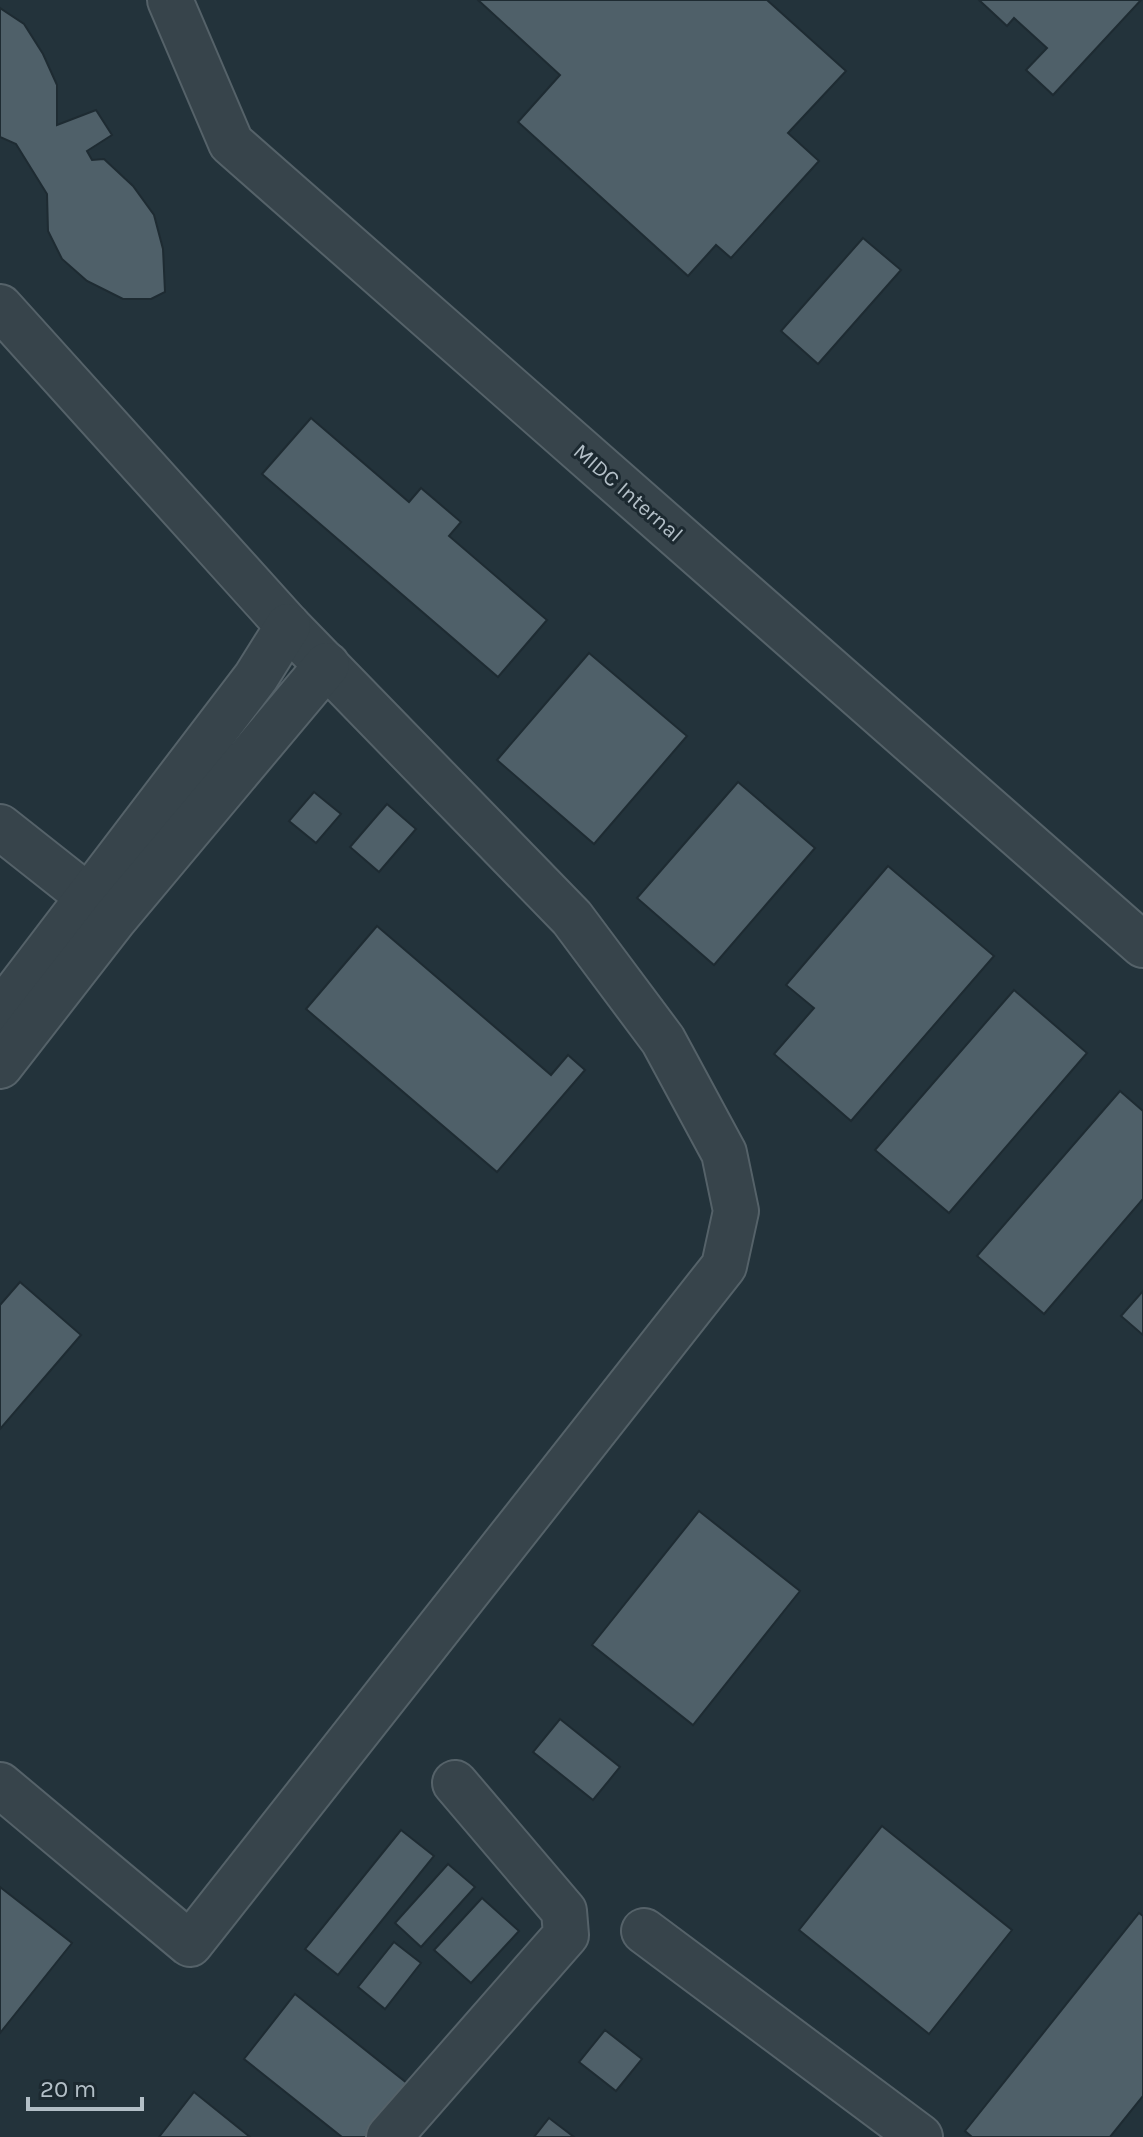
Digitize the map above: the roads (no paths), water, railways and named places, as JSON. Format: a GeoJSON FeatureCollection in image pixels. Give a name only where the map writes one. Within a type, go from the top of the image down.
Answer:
{"type":"FeatureCollection","features":[{"type":"Feature","properties":{"kind":"street","name":"MIDC Internal"},"geometry":{"type":"LineString","coordinates":[[170,0],[231,143],[1143,945]]}},
{"type":"Feature","properties":{"kind":"street"},"geometry":{"type":"LineString","coordinates":[[0,307],[288,626],[572,918],[663,1040],[724,1153],[736,1211],[724,1266],[190,1944],[0,1785]]}},
{"type":"Feature","properties":{"kind":"street"},"geometry":{"type":"LineString","coordinates":[[0,1066],[288,626]]}},
{"type":"Feature","properties":{"kind":"street"},"geometry":{"type":"LineString","coordinates":[[0,1013],[327,665]]}},
{"type":"Feature","properties":{"kind":"street"},"geometry":{"type":"LineString","coordinates":[[0,827],[102,906]]}},
{"type":"Feature","properties":{"kind":"street"},"geometry":{"type":"LineString","coordinates":[[389,2137],[566,1935],[564,1911],[455,1783]]}},
{"type":"Feature","properties":{"kind":"street"},"geometry":{"type":"LineString","coordinates":[[644,1931],[920,2137]]}}]}
